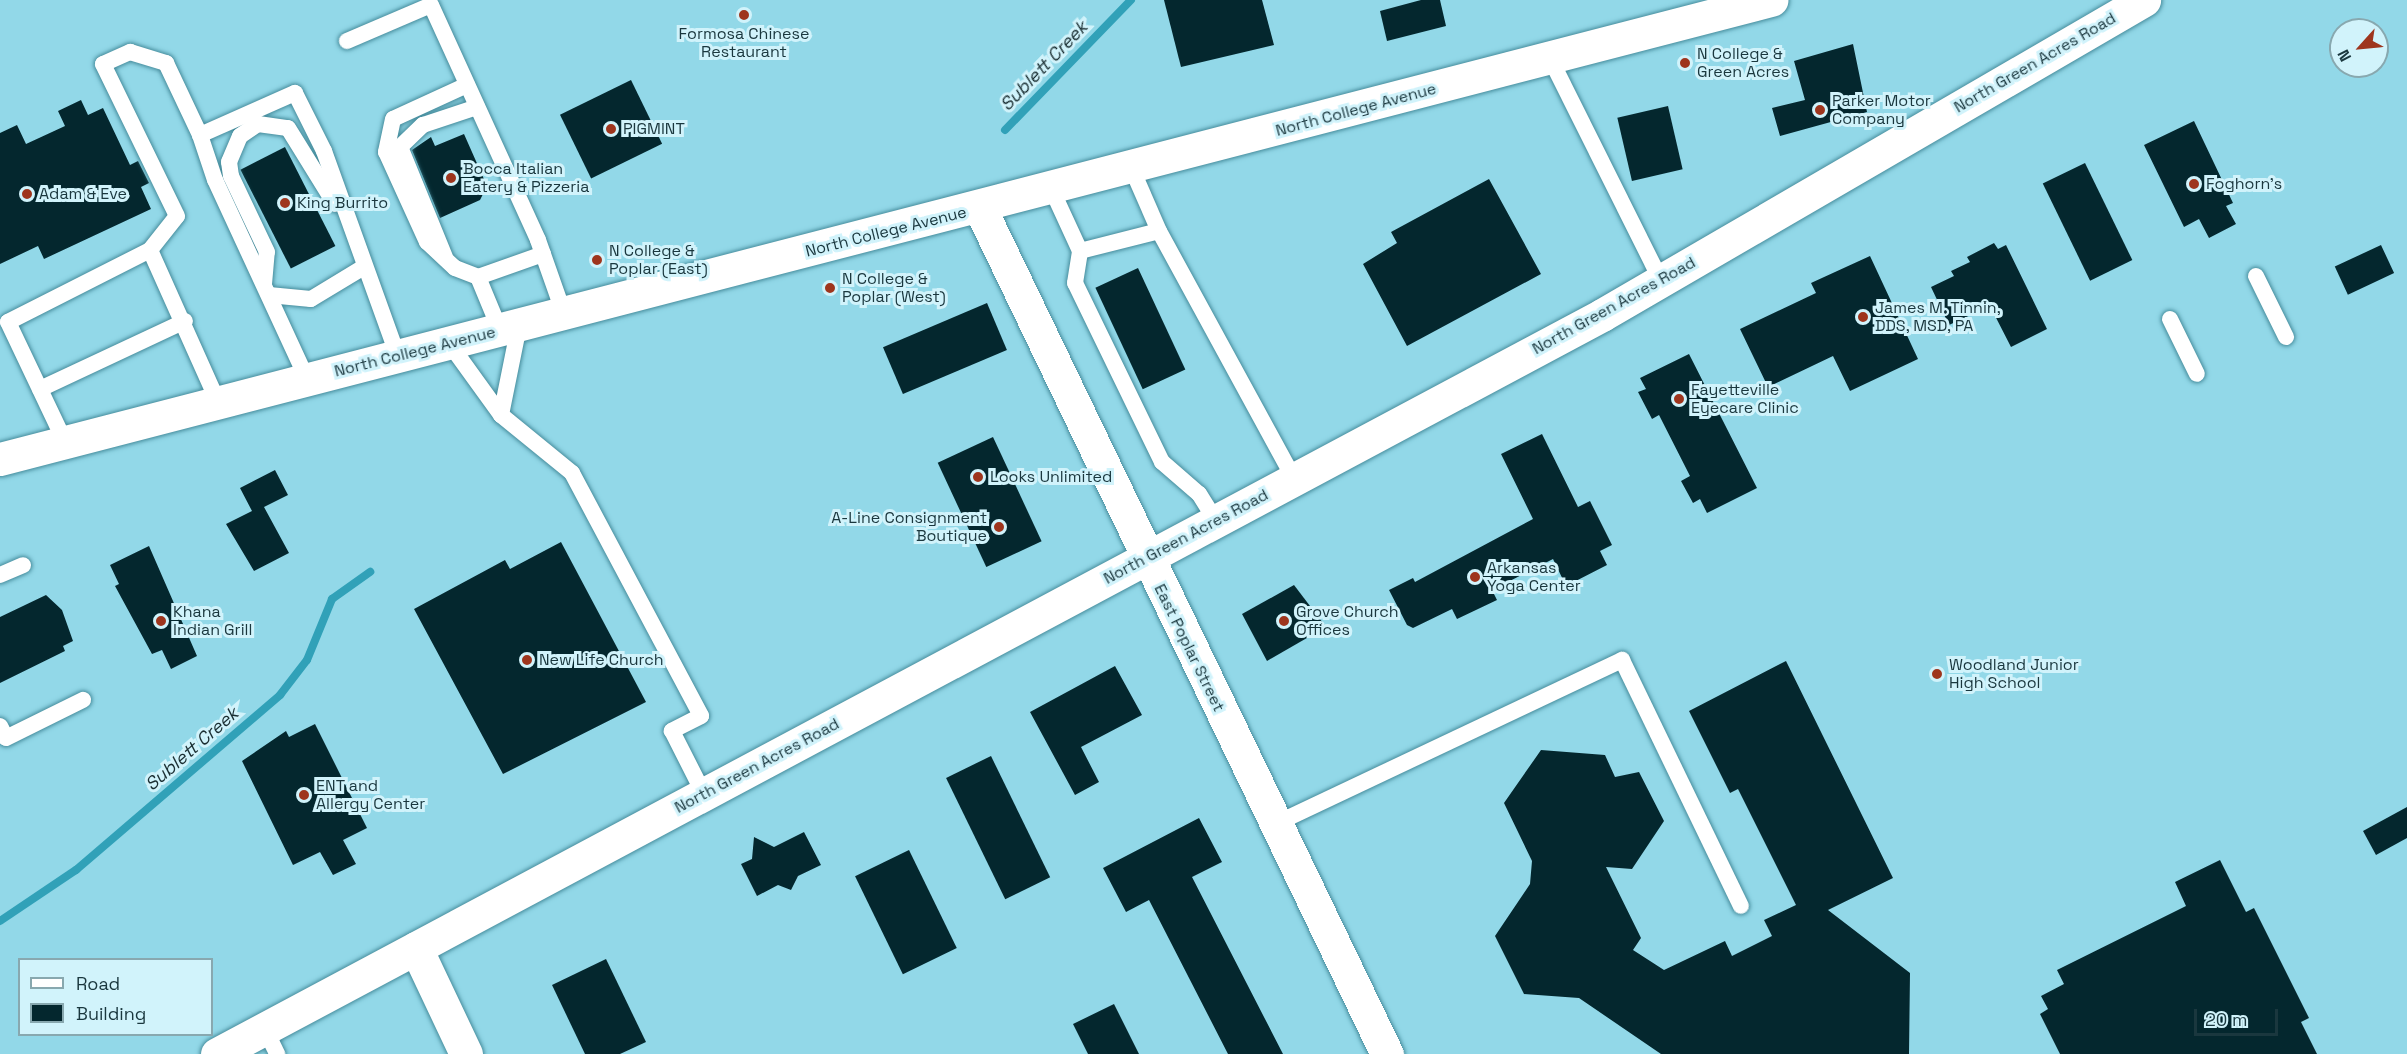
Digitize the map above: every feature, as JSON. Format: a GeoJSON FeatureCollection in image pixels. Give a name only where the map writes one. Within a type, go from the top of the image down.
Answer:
{"type":"FeatureCollection","features":[{"type":"Feature","properties":{"kind":"street","name":"North College Avenue"},"geometry":{"type":"LineString","coordinates":[[0,459],[1052,190],[1771,0]]}},
{"type":"Feature","properties":{"kind":"street","name":"North Green Acres Road"},"geometry":{"type":"LineString","coordinates":[[217,1054],[271,1042],[416,948],[1661,281],[2144,0]]}},
{"type":"Feature","properties":{"kind":"street","name":"East Poplar Street"},"geometry":{"type":"LineString","coordinates":[[980,208],[1386,1054]]}},
{"type":"Feature","properties":{"kind":"street"},"geometry":{"type":"LineString","coordinates":[[416,948],[466,1054]]}},
{"type":"Feature","properties":{"kind":"lane"},"geometry":{"type":"LineString","coordinates":[[347,41],[431,5],[543,254],[564,314]]}},
{"type":"Feature","properties":{"kind":"lane"},"geometry":{"type":"LineString","coordinates":[[65,442],[8,322],[150,250],[177,216],[103,64],[130,52],[166,63],[307,379]]}},
{"type":"Feature","properties":{"kind":"lane"},"geometry":{"type":"LineString","coordinates":[[1550,58],[1661,281]]}},
{"type":"Feature","properties":{"kind":"lane"},"geometry":{"type":"LineString","coordinates":[[467,85],[393,119],[387,134],[386,152],[427,242],[446,259],[478,277],[509,328],[501,415]]}},
{"type":"Feature","properties":{"kind":"lane"},"geometry":{"type":"LineString","coordinates":[[200,135],[295,93],[324,151],[344,217],[398,356]]}},
{"type":"Feature","properties":{"kind":"lane"},"geometry":{"type":"LineString","coordinates":[[446,259],[400,147],[423,125],[477,107]]}},
{"type":"Feature","properties":{"kind":"lane"},"geometry":{"type":"LineString","coordinates":[[266,291],[267,252],[231,176],[229,162],[240,136],[258,124],[288,128],[344,217]]}},
{"type":"Feature","properties":{"kind":"lane"},"geometry":{"type":"LineString","coordinates":[[1132,169],[1159,231],[1294,479]]}},
{"type":"Feature","properties":{"kind":"lane"},"geometry":{"type":"LineString","coordinates":[[1052,190],[1080,250],[1075,283],[1162,462],[1199,494],[1216,521]]}},
{"type":"Feature","properties":{"kind":"lane"},"geometry":{"type":"LineString","coordinates":[[1080,250],[1159,231]]}},
{"type":"Feature","properties":{"kind":"lane"},"geometry":{"type":"LineString","coordinates":[[150,250],[185,321],[218,402]]}},
{"type":"Feature","properties":{"kind":"lane"},"geometry":{"type":"LineString","coordinates":[[478,277],[543,254]]}},
{"type":"Feature","properties":{"kind":"lane"},"geometry":{"type":"LineString","coordinates":[[266,291],[311,299],[363,267]]}},
{"type":"Feature","properties":{"kind":"lane"},"geometry":{"type":"LineString","coordinates":[[2256,276],[2286,337]]}},
{"type":"Feature","properties":{"kind":"lane"},"geometry":{"type":"LineString","coordinates":[[2170,319],[2197,374]]}},
{"type":"Feature","properties":{"kind":"lane"},"geometry":{"type":"LineString","coordinates":[[40,389],[185,321]]}},
{"type":"Feature","properties":{"kind":"lane"},"geometry":{"type":"LineString","coordinates":[[449,343],[501,415],[572,473],[701,716],[672,731],[704,794]]}},
{"type":"Feature","properties":{"kind":"lane"},"geometry":{"type":"LineString","coordinates":[[0,575],[23,565]]}},
{"type":"Feature","properties":{"kind":"lane"},"geometry":{"type":"LineString","coordinates":[[1275,824],[1622,660],[1741,906]]}},
{"type":"Feature","properties":{"kind":"lane"},"geometry":{"type":"LineString","coordinates":[[0,726],[6,738],[83,700]]}},
{"type":"Feature","properties":{"kind":"building"},"geometry":{"type":"Polygon","coordinates":[[[1164,0],[1262,0],[1274,45],[1181,67],[1164,0]]]}},
{"type":"Feature","properties":{"kind":"building"},"geometry":{"type":"Polygon","coordinates":[[[1421,0],[1440,0],[1446,26],[1387,41],[1380,11],[1421,0]]]}},
{"type":"Feature","properties":{"kind":"building"},"geometry":{"type":"Polygon","coordinates":[[[1853,44],[1867,112],[1780,136],[1772,108],[1805,100],[1794,61],[1853,44]]]}},
{"type":"Feature","properties":{"kind":"building","name":"PIGMINT"},"geometry":{"type":"Polygon","coordinates":[[[631,80],[662,144],[591,178],[560,115],[631,80]]]}},
{"type":"Feature","properties":{"kind":"building"},"geometry":{"type":"Polygon","coordinates":[[[81,100],[88,115],[103,108],[130,165],[138,161],[149,183],[141,187],[151,209],[44,259],[38,246],[0,264],[0,133],[17,125],[26,144],[65,126],[58,111],[81,100]]]}},
{"type":"Feature","properties":{"kind":"building"},"geometry":{"type":"Polygon","coordinates":[[[1668,106],[1683,169],[1632,181],[1617,118],[1668,106]]]}},
{"type":"Feature","properties":{"kind":"building","name":"Foghorn's"},"geometry":{"type":"Polygon","coordinates":[[[2194,121],[2233,203],[2226,206],[2236,224],[2209,238],[2199,219],[2184,227],[2144,145],[2194,121]]]}},
{"type":"Feature","properties":{"kind":"building","name":"Bocca Italian Eatery & Pizzeria"},"geometry":{"type":"Polygon","coordinates":[[[464,134],[487,186],[480,200],[440,218],[412,150],[431,137],[435,146],[464,134]]]}},
{"type":"Feature","properties":{"kind":"building","name":"King Burrito"},"geometry":{"type":"Polygon","coordinates":[[[285,147],[335,246],[291,269],[240,170],[285,147]]]}},
{"type":"Feature","properties":{"kind":"building"},"geometry":{"type":"Polygon","coordinates":[[[2085,163],[2132,260],[2090,281],[2043,184],[2085,163]]]}},
{"type":"Feature","properties":{"kind":"building"},"geometry":{"type":"Polygon","coordinates":[[[1489,179],[1541,274],[1407,346],[1363,264],[1397,243],[1391,232],[1489,179]]]}},
{"type":"Feature","properties":{"kind":"building"},"geometry":{"type":"Polygon","coordinates":[[[1994,243],[1998,249],[2006,245],[2047,329],[2011,347],[1990,306],[1949,325],[1931,287],[1954,276],[1951,271],[1970,262],[1967,257],[1994,243]]]}},
{"type":"Feature","properties":{"kind":"building"},"geometry":{"type":"Polygon","coordinates":[[[2381,245],[2394,273],[2348,295],[2335,267],[2381,245]]]}},
{"type":"Feature","properties":{"kind":"building"},"geometry":{"type":"Polygon","coordinates":[[[1870,256],[1918,359],[1850,391],[1833,356],[1768,387],[1740,329],[1816,293],[1811,283],[1870,256]]]}},
{"type":"Feature","properties":{"kind":"building"},"geometry":{"type":"Polygon","coordinates":[[[1138,268],[1185,370],[1143,389],[1095,288],[1138,268]]]}},
{"type":"Feature","properties":{"kind":"building"},"geometry":{"type":"Polygon","coordinates":[[[987,303],[1007,350],[903,394],[883,347],[987,303]]]}},
{"type":"Feature","properties":{"kind":"building"},"geometry":{"type":"Polygon","coordinates":[[[1689,354],[1757,488],[1707,513],[1700,499],[1693,503],[1681,481],[1690,476],[1659,415],[1652,419],[1638,392],[1646,389],[1640,378],[1689,354]]]}},
{"type":"Feature","properties":{"kind":"building"},"geometry":{"type":"Polygon","coordinates":[[[1542,434],[1578,507],[1590,501],[1612,545],[1600,551],[1607,565],[1566,586],[1553,559],[1492,590],[1497,600],[1457,619],[1452,609],[1413,628],[1407,625],[1389,590],[1413,578],[1415,582],[1533,519],[1501,454],[1542,434]]]}},
{"type":"Feature","properties":{"kind":"building"},"geometry":{"type":"Polygon","coordinates":[[[993,437],[1042,541],[986,567],[938,463],[993,437]]]}},
{"type":"Feature","properties":{"kind":"building"},"geometry":{"type":"Polygon","coordinates":[[[275,470],[288,495],[264,507],[289,553],[254,571],[226,524],[252,511],[240,488],[275,470]]]}},
{"type":"Feature","properties":{"kind":"building","name":"New Life Church"},"geometry":{"type":"Polygon","coordinates":[[[561,542],[646,702],[503,774],[414,609],[505,560],[510,569],[561,542]]]}},
{"type":"Feature","properties":{"kind":"building","name":"Khana Indian Grill"},"geometry":{"type":"Polygon","coordinates":[[[149,546],[197,656],[171,669],[162,650],[152,654],[115,586],[119,584],[110,565],[149,546]]]}},
{"type":"Feature","properties":{"kind":"building","name":"Grove Church Offices"},"geometry":{"type":"Polygon","coordinates":[[[1294,585],[1326,627],[1267,661],[1242,614],[1294,585]]]}},
{"type":"Feature","properties":{"kind":"building"},"geometry":{"type":"Polygon","coordinates":[[[46,595],[62,610],[73,641],[63,646],[65,651],[0,683],[0,617],[46,595]]]}},
{"type":"Feature","properties":{"kind":"building"},"geometry":{"type":"Polygon","coordinates":[[[1786,661],[1893,878],[1828,910],[1910,973],[1909,1054],[1661,1054],[1579,998],[1524,994],[1495,936],[1530,884],[1532,861],[1504,803],[1541,750],[1605,755],[1615,777],[1639,772],[1664,821],[1632,869],[1606,867],[1641,938],[1633,950],[1664,970],[1725,941],[1732,956],[1772,936],[1764,920],[1796,905],[1738,789],[1730,793],[1689,711],[1786,661]]]}},
{"type":"Feature","properties":{"kind":"building"},"geometry":{"type":"Polygon","coordinates":[[[1115,666],[1142,715],[1081,747],[1099,782],[1075,795],[1030,712],[1115,666]]]}},
{"type":"Feature","properties":{"kind":"building","name":"ENT and Allergy Center"},"geometry":{"type":"Polygon","coordinates":[[[315,724],[367,828],[343,840],[356,864],[333,875],[320,852],[293,865],[242,761],[286,731],[289,737],[315,724]]]}},
{"type":"Feature","properties":{"kind":"building"},"geometry":{"type":"Polygon","coordinates":[[[991,756],[1050,877],[1005,899],[946,778],[991,756]]]}},
{"type":"Feature","properties":{"kind":"building"},"geometry":{"type":"Polygon","coordinates":[[[2407,807],[2407,838],[2376,855],[2363,831],[2407,807]]]}},
{"type":"Feature","properties":{"kind":"building"},"geometry":{"type":"Polygon","coordinates":[[[1199,818],[1222,862],[1192,877],[1283,1054],[1228,1054],[1149,900],[1126,912],[1103,868],[1199,818]]]}},
{"type":"Feature","properties":{"kind":"building"},"geometry":{"type":"Polygon","coordinates":[[[804,832],[821,865],[798,876],[791,890],[778,885],[757,896],[741,864],[752,859],[754,837],[774,847],[804,832]]]}},
{"type":"Feature","properties":{"kind":"building"},"geometry":{"type":"Polygon","coordinates":[[[909,850],[957,948],[903,974],[855,876],[909,850]]]}},
{"type":"Feature","properties":{"kind":"building"},"geometry":{"type":"Polygon","coordinates":[[[2220,860],[2246,912],[2254,908],[2309,1018],[2301,1022],[2317,1054],[2060,1054],[2040,1014],[2048,1009],[2041,996],[2064,984],[2057,970],[2186,906],[2175,882],[2220,860]]]}},
{"type":"Feature","properties":{"kind":"building"},"geometry":{"type":"Polygon","coordinates":[[[606,959],[646,1042],[620,1054],[585,1054],[552,985],[606,959]]]}},
{"type":"Feature","properties":{"kind":"building"},"geometry":{"type":"Polygon","coordinates":[[[1114,1004],[1139,1054],[1088,1054],[1073,1024],[1114,1004]]]}},
{"type":"Feature","properties":{"kind":"waterway","name":"Sublett Creek"},"geometry":{"type":"LineString","coordinates":[[1005,130],[1131,0]]}},
{"type":"Feature","properties":{"kind":"waterway","name":"Sublett Creek"},"geometry":{"type":"LineString","coordinates":[[0,921],[76,870],[280,695],[307,660],[332,599],[370,572]]}},
{"type":"Feature","properties":{"kind":"place","name":"Formosa Chinese Restaurant"},"geometry":{"type":"Point","coordinates":[744,15]}},
{"type":"Feature","properties":{"kind":"place","name":"N College & Green Acres"},"geometry":{"type":"Point","coordinates":[1685,63]}},
{"type":"Feature","properties":{"kind":"place","name":"Parker Motor Company"},"geometry":{"type":"Point","coordinates":[1820,110]}},
{"type":"Feature","properties":{"kind":"place","name":"PIGMINT"},"geometry":{"type":"Point","coordinates":[611,129]}},
{"type":"Feature","properties":{"kind":"place","name":"Bocca Italian Eatery & Pizzeria"},"geometry":{"type":"Point","coordinates":[451,178]}},
{"type":"Feature","properties":{"kind":"place","name":"Foghorn's"},"geometry":{"type":"Point","coordinates":[2194,184]}},
{"type":"Feature","properties":{"kind":"place","name":"Adam & Eve"},"geometry":{"type":"Point","coordinates":[27,194]}},
{"type":"Feature","properties":{"kind":"place","name":"King Burrito"},"geometry":{"type":"Point","coordinates":[285,203]}},
{"type":"Feature","properties":{"kind":"place","name":"N College & Poplar (East)"},"geometry":{"type":"Point","coordinates":[597,260]}},
{"type":"Feature","properties":{"kind":"place","name":"N College & Poplar (West)"},"geometry":{"type":"Point","coordinates":[830,288]}},
{"type":"Feature","properties":{"kind":"place","name":"James M. Tinnin, DDS, MSD, PA"},"geometry":{"type":"Point","coordinates":[1863,317]}},
{"type":"Feature","properties":{"kind":"place","name":"Fayetteville Eyecare Clinic"},"geometry":{"type":"Point","coordinates":[1679,399]}},
{"type":"Feature","properties":{"kind":"place","name":"Looks Unlimited"},"geometry":{"type":"Point","coordinates":[978,477]}},
{"type":"Feature","properties":{"kind":"place","name":"A-Line Consignment Boutique"},"geometry":{"type":"Point","coordinates":[999,527]}},
{"type":"Feature","properties":{"kind":"place","name":"Arkansas Yoga Center"},"geometry":{"type":"Point","coordinates":[1475,577]}},
{"type":"Feature","properties":{"kind":"place","name":"Khana Indian Grill"},"geometry":{"type":"Point","coordinates":[161,621]}},
{"type":"Feature","properties":{"kind":"place","name":"Grove Church Offices"},"geometry":{"type":"Point","coordinates":[1284,621]}},
{"type":"Feature","properties":{"kind":"place","name":"New Life Church"},"geometry":{"type":"Point","coordinates":[527,660]}},
{"type":"Feature","properties":{"kind":"place","name":"Woodland Junior High School"},"geometry":{"type":"Point","coordinates":[1937,674]}},
{"type":"Feature","properties":{"kind":"place","name":"ENT and Allergy Center"},"geometry":{"type":"Point","coordinates":[304,795]}}]}
